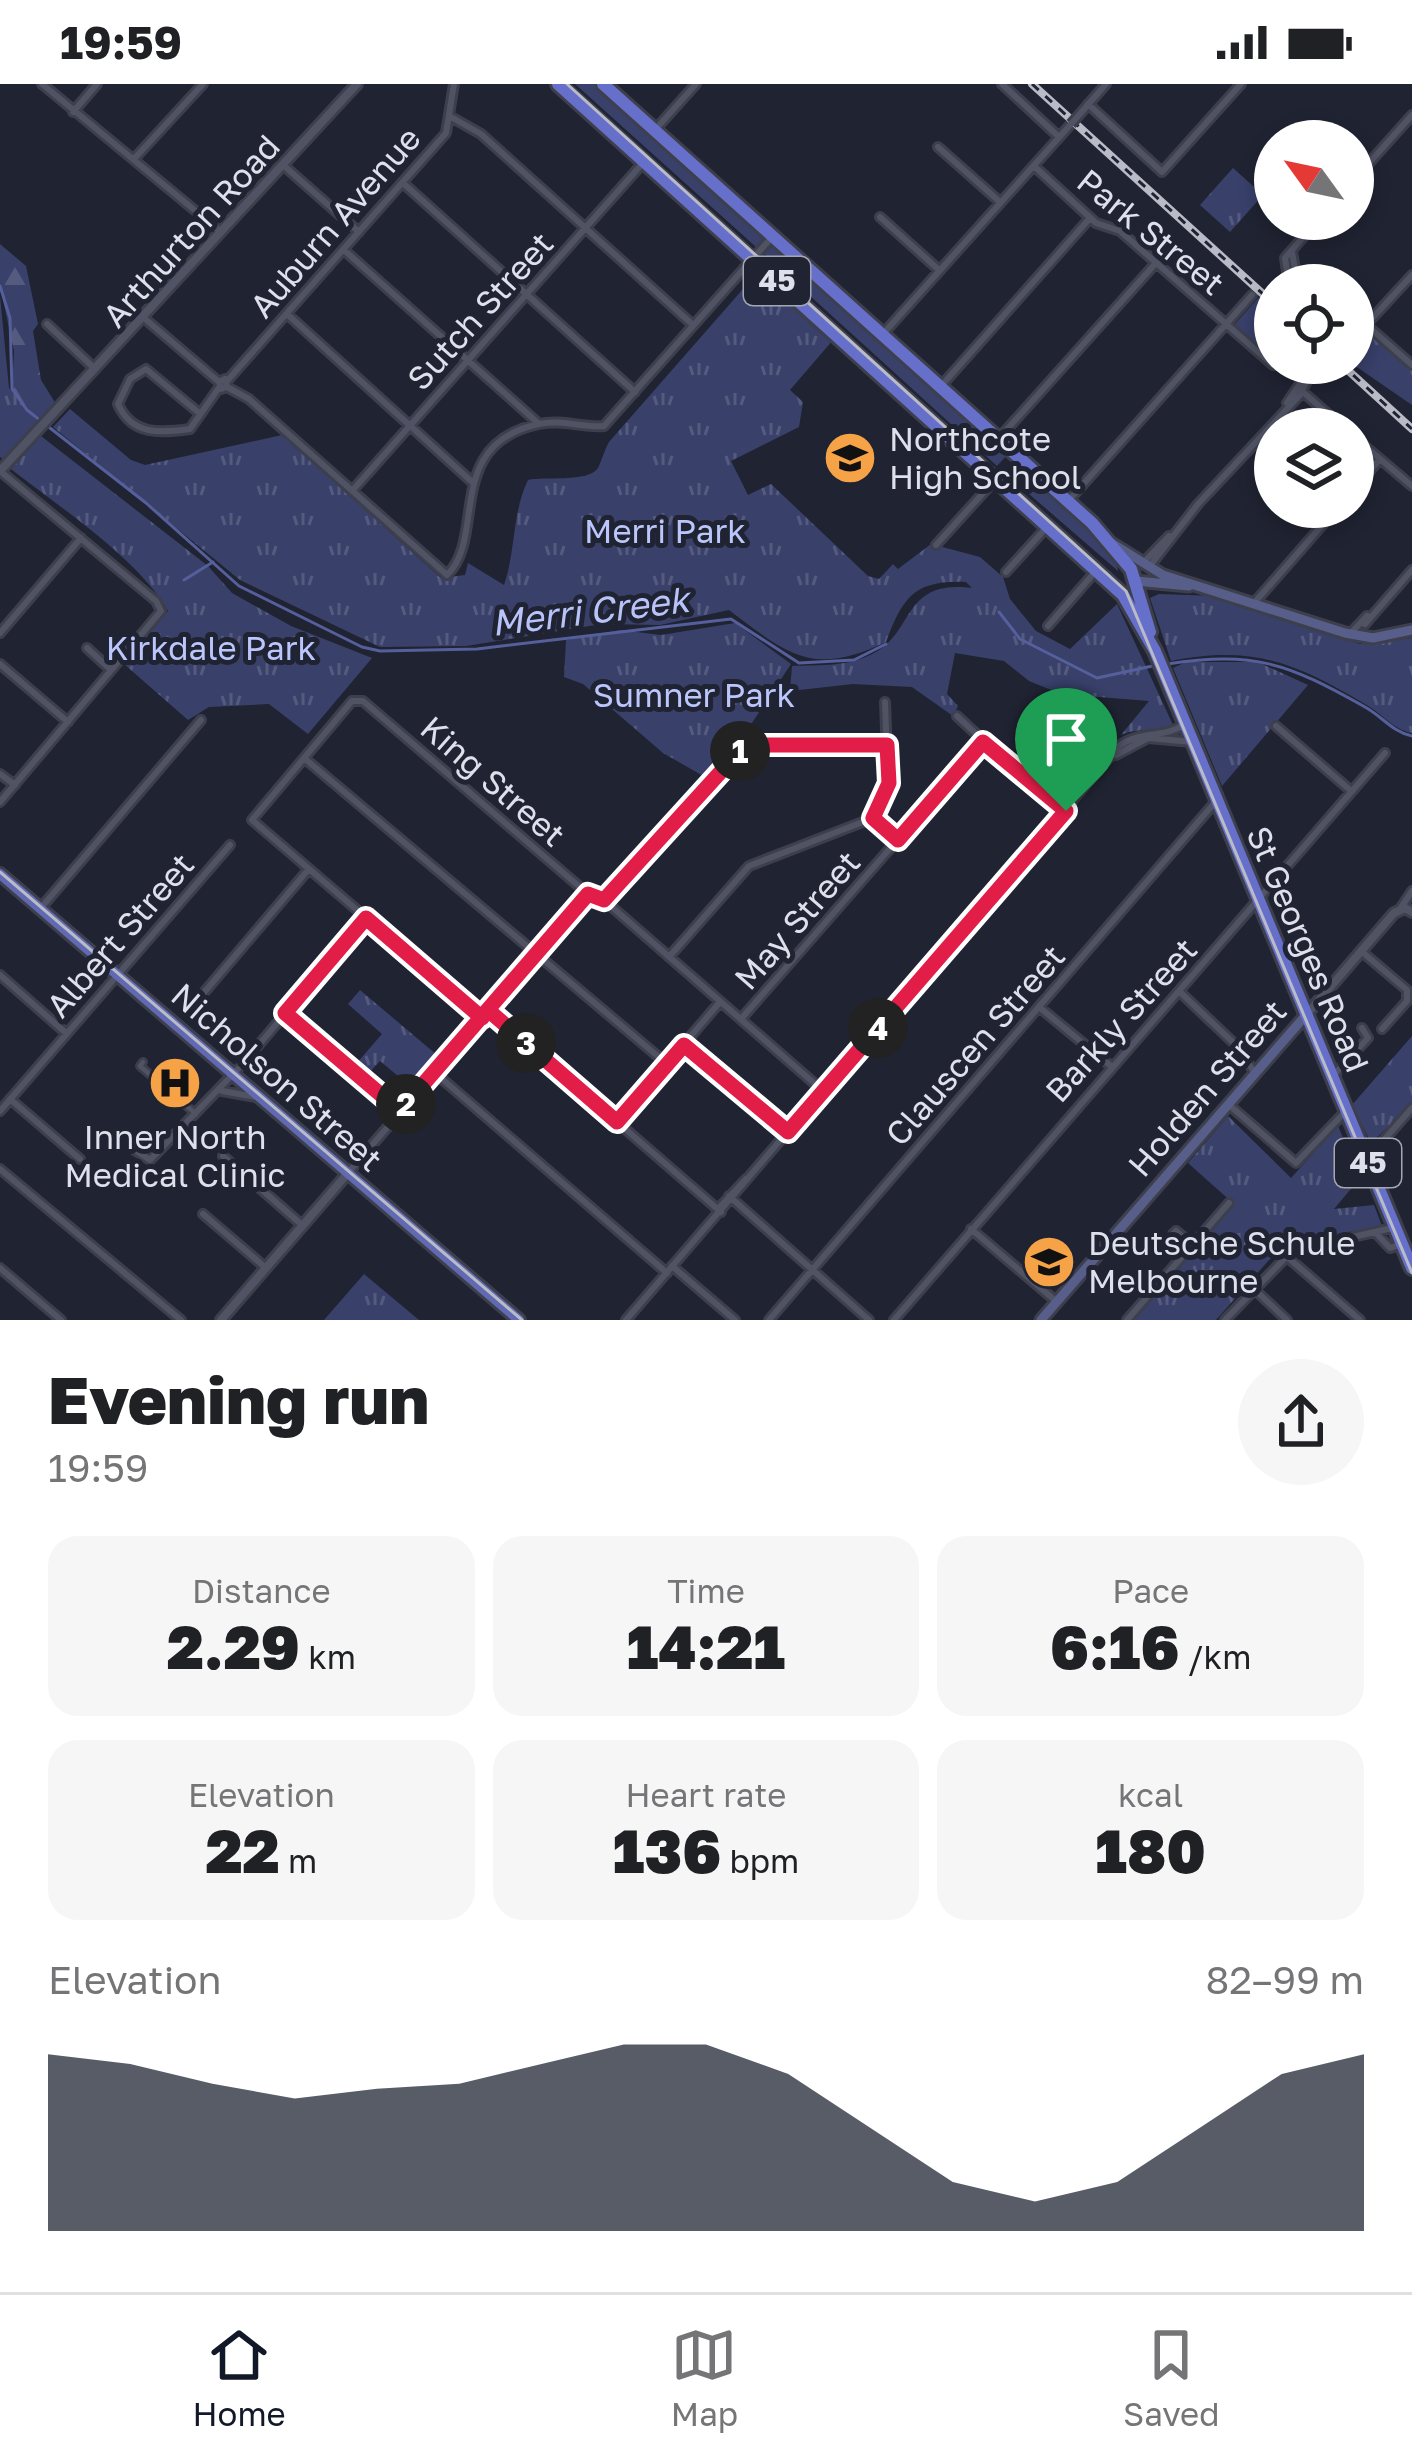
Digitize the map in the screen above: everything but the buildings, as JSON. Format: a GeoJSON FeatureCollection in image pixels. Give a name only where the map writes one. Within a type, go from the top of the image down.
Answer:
{"type":"FeatureCollection","features":[{"type":"Feature","properties":{"kind":"highway","name":"St Georges Road"},"geometry":{"type":"LineString","coordinates":[[558,84],[1102,574],[1131,609],[1155,651]]}},
{"type":"Feature","properties":{"kind":"highway","name":"St Georges Road"},"geometry":{"type":"LineString","coordinates":[[603,84],[1068,502],[1126,562],[1136,581],[1155,651],[1412,1268]]}},
{"type":"Feature","properties":{"kind":"highway"},"geometry":{"type":"LineString","coordinates":[[997,479],[1015,455]]}},
{"type":"Feature","properties":{"kind":"highway"},"geometry":{"type":"LineString","coordinates":[[1102,574],[1118,576],[1126,562]]}},
{"type":"Feature","properties":{"kind":"highway"},"geometry":{"type":"LineString","coordinates":[[1102,574],[1125,584],[1136,581],[1131,609]]}},
{"type":"Feature","properties":{"kind":"main road"},"geometry":{"type":"LineString","coordinates":[[1110,542],[1150,568],[1349,634],[1378,638],[1412,630]]}},
{"type":"Feature","properties":{"kind":"main road"},"geometry":{"type":"LineString","coordinates":[[1136,581],[1150,568]]}},
{"type":"Feature","properties":{"kind":"main road"},"geometry":{"type":"LineString","coordinates":[[1136,581],[1200,586]]}},
{"type":"Feature","properties":{"kind":"main road","name":"Nicholson Street"},"geometry":{"type":"LineString","coordinates":[[0,874],[236,1072],[519,1320]]}},
{"type":"Feature","properties":{"kind":"main road","name":"Holden Street"},"geometry":{"type":"LineString","coordinates":[[1041,1320],[1306,1015]]}},
{"type":"Feature","properties":{"kind":"street"},"geometry":{"type":"LineString","coordinates":[[42,84],[220,232]]}},
{"type":"Feature","properties":{"kind":"street"},"geometry":{"type":"LineString","coordinates":[[73,112],[97,84]]}},
{"type":"Feature","properties":{"kind":"street"},"geometry":{"type":"LineString","coordinates":[[134,159],[203,84]]}},
{"type":"Feature","properties":{"kind":"street","name":"Arthurton Road"},"geometry":{"type":"LineString","coordinates":[[0,471],[357,84]]}},
{"type":"Feature","properties":{"kind":"street","name":"Auburn Avenue"},"geometry":{"type":"LineString","coordinates":[[198,412],[446,133],[454,84]]}},
{"type":"Feature","properties":{"kind":"street"},"geometry":{"type":"LineString","coordinates":[[654,130],[696,84]]}},
{"type":"Feature","properties":{"kind":"street"},"geometry":{"type":"LineString","coordinates":[[1002,84],[1059,136]]}},
{"type":"Feature","properties":{"kind":"street"},"geometry":{"type":"LineString","coordinates":[[882,335],[1106,84]]}},
{"type":"Feature","properties":{"kind":"street"},"geometry":{"type":"LineString","coordinates":[[1088,104],[1162,172],[1241,84]]}},
{"type":"Feature","properties":{"kind":"street"},"geometry":{"type":"LineString","coordinates":[[1374,158],[1412,115]]}},
{"type":"Feature","properties":{"kind":"street"},"geometry":{"type":"LineString","coordinates":[[451,117],[481,134],[694,326]]}},
{"type":"Feature","properties":{"kind":"street"},"geometry":{"type":"LineString","coordinates":[[938,147],[1000,202]]}},
{"type":"Feature","properties":{"kind":"street","name":"Sutch Street"},"geometry":{"type":"LineString","coordinates":[[352,491],[644,161]]}},
{"type":"Feature","properties":{"kind":"street"},"geometry":{"type":"LineString","coordinates":[[283,165],[359,232]]}},
{"type":"Feature","properties":{"kind":"street","name":"Park Street"},"geometry":{"type":"LineString","coordinates":[[1034,166],[1090,218],[1120,231],[1254,348]]}},
{"type":"Feature","properties":{"kind":"street"},"geometry":{"type":"LineString","coordinates":[[403,183],[635,392]]}},
{"type":"Feature","properties":{"kind":"street"},"geometry":{"type":"LineString","coordinates":[[880,217],[939,270]]}},
{"type":"Feature","properties":{"kind":"street"},"geometry":{"type":"LineString","coordinates":[[939,387],[1090,218]]}},
{"type":"Feature","properties":{"kind":"street"},"geometry":{"type":"LineString","coordinates":[[145,318],[223,384],[249,399],[447,575],[463,554],[472,482],[503,442],[539,424],[576,422],[602,428],[772,237]]}},
{"type":"Feature","properties":{"kind":"street"},"geometry":{"type":"LineString","coordinates":[[1283,264],[1301,240]]}},
{"type":"Feature","properties":{"kind":"street"},"geometry":{"type":"LineString","coordinates":[[1292,264],[1293,249]]}},
{"type":"Feature","properties":{"kind":"street"},"geometry":{"type":"LineString","coordinates":[[344,250],[539,424]]}},
{"type":"Feature","properties":{"kind":"street"},"geometry":{"type":"LineString","coordinates":[[998,440],[1156,263]]}},
{"type":"Feature","properties":{"kind":"street"},"geometry":{"type":"LineString","coordinates":[[1374,316],[1412,274]]}},
{"type":"Feature","properties":{"kind":"street"},"geometry":{"type":"LineString","coordinates":[[1068,502],[1252,296]]}},
{"type":"Feature","properties":{"kind":"street"},"geometry":{"type":"LineString","coordinates":[[287,314],[472,482]]}},
{"type":"Feature","properties":{"kind":"street"},"geometry":{"type":"LineString","coordinates":[[47,325],[97,370]]}},
{"type":"Feature","properties":{"kind":"street"},"geometry":{"type":"LineString","coordinates":[[1374,332],[1412,364]]}},
{"type":"Feature","properties":{"kind":"street"},"geometry":{"type":"LineString","coordinates":[[146,369],[198,412],[200,421],[190,429],[159,433],[130,422],[118,404],[130,379],[146,369]]}},
{"type":"Feature","properties":{"kind":"street"},"geometry":{"type":"LineString","coordinates":[[1150,568],[1185,520],[1300,390],[1300,384]]}},
{"type":"Feature","properties":{"kind":"street"},"geometry":{"type":"LineString","coordinates":[[1300,390],[1321,408]]}},
{"type":"Feature","properties":{"kind":"street"},"geometry":{"type":"LineString","coordinates":[[1374,453],[1412,486]]}},
{"type":"Feature","properties":{"kind":"street"},"geometry":{"type":"LineString","coordinates":[[1374,465],[1380,458]]}},
{"type":"Feature","properties":{"kind":"street"},"geometry":{"type":"LineString","coordinates":[[0,471],[156,601],[160,610],[0,802]]}},
{"type":"Feature","properties":{"kind":"street"},"geometry":{"type":"LineString","coordinates":[[936,545],[997,479]]}},
{"type":"Feature","properties":{"kind":"street"},"geometry":{"type":"LineString","coordinates":[[1006,572],[1048,525]]}},
{"type":"Feature","properties":{"kind":"street"},"geometry":{"type":"LineString","coordinates":[[1255,602],[1320,528]]}},
{"type":"Feature","properties":{"kind":"street"},"geometry":{"type":"LineString","coordinates":[[0,634],[81,538]]}},
{"type":"Feature","properties":{"kind":"street"},"geometry":{"type":"LineString","coordinates":[[1349,634],[1412,570]]}},
{"type":"Feature","properties":{"kind":"street"},"geometry":{"type":"LineString","coordinates":[[1048,626],[1102,574]]}},
{"type":"Feature","properties":{"kind":"street"},"geometry":{"type":"LineString","coordinates":[[1364,624],[1375,609]]}},
{"type":"Feature","properties":{"kind":"street"},"geometry":{"type":"LineString","coordinates":[[87,648],[112,670]]}},
{"type":"Feature","properties":{"kind":"street"},"geometry":{"type":"LineString","coordinates":[[0,664],[68,722]]}},
{"type":"Feature","properties":{"kind":"street","name":"King Street"},"geometry":{"type":"LineString","coordinates":[[304,758],[349,704],[363,700],[588,894],[604,900],[823,1091]]}},
{"type":"Feature","properties":{"kind":"street"},"geometry":{"type":"LineString","coordinates":[[669,957],[749,866],[873,818],[889,783],[885,702]]}},
{"type":"Feature","properties":{"kind":"street"},"geometry":{"type":"LineString","coordinates":[[957,716],[1064,813]]}},
{"type":"Feature","properties":{"kind":"street"},"geometry":{"type":"LineString","coordinates":[[40,909],[200,720]]}},
{"type":"Feature","properties":{"kind":"street"},"geometry":{"type":"LineString","coordinates":[[626,1320],[1131,738],[1168,734],[1185,724]]}},
{"type":"Feature","properties":{"kind":"street"},"geometry":{"type":"LineString","coordinates":[[1276,726],[1351,790]]}},
{"type":"Feature","properties":{"kind":"street"},"geometry":{"type":"LineString","coordinates":[[1105,766],[1144,739],[1192,742]]}},
{"type":"Feature","properties":{"kind":"street"},"geometry":{"type":"LineString","coordinates":[[604,900],[742,749],[781,742],[887,745]]}},
{"type":"Feature","properties":{"kind":"street","name":"May Street"},"geometry":{"type":"LineString","coordinates":[[741,1020],[983,742]]}},
{"type":"Feature","properties":{"kind":"street","name":"Barkly Street"},"geometry":{"type":"LineString","coordinates":[[894,1320],[1384,753]]}},
{"type":"Feature","properties":{"kind":"street"},"geometry":{"type":"LineString","coordinates":[[482,1018],[251,820],[304,758],[667,1064]]}},
{"type":"Feature","properties":{"kind":"street"},"geometry":{"type":"LineString","coordinates":[[1,775],[14,786]]}},
{"type":"Feature","properties":{"kind":"street","name":"Clauscen Street"},"geometry":{"type":"LineString","coordinates":[[769,1320],[1217,800]]}},
{"type":"Feature","properties":{"kind":"street"},"geometry":{"type":"LineString","coordinates":[[873,818],[898,840]]}},
{"type":"Feature","properties":{"kind":"street","name":"Albert Street"},"geometry":{"type":"LineString","coordinates":[[0,1111],[230,844]]}},
{"type":"Feature","properties":{"kind":"street"},"geometry":{"type":"LineString","coordinates":[[190,1009],[309,869]]}},
{"type":"Feature","properties":{"kind":"street","name":"Holden Street"},"geometry":{"type":"LineString","coordinates":[[1306,1015],[1412,892]]}},
{"type":"Feature","properties":{"kind":"street"},"geometry":{"type":"LineString","coordinates":[[221,1320],[588,894]]}},
{"type":"Feature","properties":{"kind":"street"},"geometry":{"type":"LineString","coordinates":[[1400,909],[1412,912]]}},
{"type":"Feature","properties":{"kind":"street"},"geometry":{"type":"LineString","coordinates":[[246,1060],[366,918]]}},
{"type":"Feature","properties":{"kind":"street"},"geometry":{"type":"LineString","coordinates":[[1361,951],[1407,990],[1407,1001],[1382,1029]]}},
{"type":"Feature","properties":{"kind":"street"},"geometry":{"type":"LineString","coordinates":[[0,975],[67,1033]]}},
{"type":"Feature","properties":{"kind":"street"},"geometry":{"type":"LineString","coordinates":[[1180,992],[1240,1049],[1255,1073]]}},
{"type":"Feature","properties":{"kind":"street"},"geometry":{"type":"LineString","coordinates":[[617,1122],[720,1001]]}},
{"type":"Feature","properties":{"kind":"street"},"geometry":{"type":"LineString","coordinates":[[1039,1006],[1112,1067]]}},
{"type":"Feature","properties":{"kind":"street"},"geometry":{"type":"LineString","coordinates":[[488,1010],[719,1211]]}},
{"type":"Feature","properties":{"kind":"street"},"geometry":{"type":"LineString","coordinates":[[285,1013],[400,1111]]}},
{"type":"Feature","properties":{"kind":"street"},"geometry":{"type":"LineString","coordinates":[[1333,1077],[1368,1038],[1362,1028]]}},
{"type":"Feature","properties":{"kind":"street"},"geometry":{"type":"LineString","coordinates":[[684,1045],[788,1132]]}},
{"type":"Feature","properties":{"kind":"street"},"geometry":{"type":"LineString","coordinates":[[1240,1049],[1267,1059]]}},
{"type":"Feature","properties":{"kind":"street"},"geometry":{"type":"LineString","coordinates":[[143,1062],[140,1066],[196,1114]]}},
{"type":"Feature","properties":{"kind":"street"},"geometry":{"type":"LineString","coordinates":[[115,1137],[150,1160],[236,1072]]}},
{"type":"Feature","properties":{"kind":"street"},"geometry":{"type":"LineString","coordinates":[[434,1072],[735,1320]]}},
{"type":"Feature","properties":{"kind":"street"},"geometry":{"type":"LineString","coordinates":[[219,1092],[260,1097]]}},
{"type":"Feature","properties":{"kind":"street"},"geometry":{"type":"LineString","coordinates":[[10,1099],[80,1159]]}},
{"type":"Feature","properties":{"kind":"street"},"geometry":{"type":"LineString","coordinates":[[1228,1104],[1300,1162],[1346,1110]]}},
{"type":"Feature","properties":{"kind":"street"},"geometry":{"type":"LineString","coordinates":[[1347,1185],[1343,1182],[1411,1112]]}},
{"type":"Feature","properties":{"kind":"street"},"geometry":{"type":"LineString","coordinates":[[223,1156],[303,1226]]}},
{"type":"Feature","properties":{"kind":"street"},"geometry":{"type":"LineString","coordinates":[[0,1169],[181,1320]]}},
{"type":"Feature","properties":{"kind":"street"},"geometry":{"type":"LineString","coordinates":[[729,1199],[869,1320]]}},
{"type":"Feature","properties":{"kind":"street"},"geometry":{"type":"LineString","coordinates":[[1127,1320],[1229,1203]]}},
{"type":"Feature","properties":{"kind":"street"},"geometry":{"type":"LineString","coordinates":[[202,1214],[266,1268]]}},
{"type":"Feature","properties":{"kind":"street"},"geometry":{"type":"LineString","coordinates":[[1225,1320],[1285,1255],[1304,1245],[1395,1228]]}},
{"type":"Feature","properties":{"kind":"street"},"geometry":{"type":"LineString","coordinates":[[971,1229],[1057,1302]]}},
{"type":"Feature","properties":{"kind":"street"},"geometry":{"type":"LineString","coordinates":[[1173,1234],[1176,1231],[1193,1245]]}},
{"type":"Feature","properties":{"kind":"street"},"geometry":{"type":"LineString","coordinates":[[1375,1232],[1390,1248],[1402,1244]]}},
{"type":"Feature","properties":{"kind":"street"},"geometry":{"type":"LineString","coordinates":[[1285,1255],[1360,1320]]}},
{"type":"Feature","properties":{"kind":"street"},"geometry":{"type":"LineString","coordinates":[[0,1268],[61,1320]]}},
{"type":"Feature","properties":{"kind":"street"},"geometry":{"type":"LineString","coordinates":[[1253,1288],[1287,1320]]}},
{"type":"Feature","properties":{"kind":"green space"},"geometry":{"type":"Polygon","coordinates":[[[575,84],[599,84],[766,235],[756,247],[575,84]]]}},
{"type":"Feature","properties":{"kind":"green space"},"geometry":{"type":"Polygon","coordinates":[[[1233,168],[1254,187],[1254,205],[1230,232],[1200,205],[1233,168]]]}},
{"type":"Feature","properties":{"kind":"green space"},"geometry":{"type":"Polygon","coordinates":[[[775,243],[1008,454],[997,466],[764,254],[775,243]]]}},
{"type":"Feature","properties":{"kind":"green space"},"geometry":{"type":"Polygon","coordinates":[[[0,244],[26,266],[38,324],[33,331],[41,380],[56,404],[42,419],[27,410],[12,389],[14,351],[0,286],[0,244]]]}},
{"type":"Feature","properties":{"kind":"green space","name":"Merri Park"},"geometry":{"type":"Polygon","coordinates":[[[757,273],[833,340],[790,390],[803,402],[799,427],[731,461],[748,495],[771,484],[868,576],[879,579],[893,564],[898,569],[931,544],[980,557],[1003,577],[1010,599],[1036,631],[1070,649],[1117,604],[1174,727],[1121,735],[1149,701],[1061,694],[1029,681],[1004,661],[955,653],[947,694],[958,706],[953,716],[912,687],[853,684],[790,691],[792,666],[866,657],[888,643],[921,599],[950,587],[972,588],[966,582],[922,588],[898,613],[886,642],[839,658],[802,656],[785,649],[729,610],[660,625],[602,624],[466,646],[380,647],[240,580],[53,427],[70,409],[131,460],[145,465],[282,435],[441,578],[465,575],[468,563],[504,585],[528,480],[593,473],[609,442],[757,273]]]}},
{"type":"Feature","properties":{"kind":"green space"},"geometry":{"type":"Polygon","coordinates":[[[0,296],[9,388],[41,425],[7,462],[0,457],[0,296]]]}},
{"type":"Feature","properties":{"kind":"green space"},"geometry":{"type":"Polygon","coordinates":[[[1254,303],[1254,343],[1234,325],[1254,303]]]}},
{"type":"Feature","properties":{"kind":"green space"},"geometry":{"type":"Polygon","coordinates":[[[1374,335],[1412,368],[1412,405],[1374,379],[1374,335]]]}},
{"type":"Feature","properties":{"kind":"green space","name":"Kirkdale Park"},"geometry":{"type":"Polygon","coordinates":[[[41,436],[208,566],[232,593],[291,626],[372,658],[308,734],[269,704],[209,707],[188,720],[124,664],[168,611],[118,553],[11,469],[41,436]]]}},
{"type":"Feature","properties":{"kind":"green space"},"geometry":{"type":"Polygon","coordinates":[[[1018,462],[1092,528],[1118,571],[1006,474],[1018,462]]]}},
{"type":"Feature","properties":{"kind":"green space"},"geometry":{"type":"Polygon","coordinates":[[[1159,594],[1217,596],[1360,644],[1412,638],[1412,733],[1317,677],[1272,661],[1226,655],[1171,661],[1150,598],[1159,594]]]}},
{"type":"Feature","properties":{"kind":"green space","name":"Sumner Park"},"geometry":{"type":"Polygon","coordinates":[[[735,623],[791,664],[746,732],[746,742],[721,764],[715,761],[705,777],[663,753],[583,684],[564,677],[566,640],[620,630],[661,635],[735,623]]]}},
{"type":"Feature","properties":{"kind":"green space"},"geometry":{"type":"Polygon","coordinates":[[[1186,662],[1258,662],[1308,685],[1222,786],[1173,668],[1186,662]]]}},
{"type":"Feature","properties":{"kind":"green space"},"geometry":{"type":"Polygon","coordinates":[[[360,990],[437,1055],[410,1086],[380,1061],[368,1074],[356,1064],[382,1034],[348,1004],[360,990]]]}},
{"type":"Feature","properties":{"kind":"green space"},"geometry":{"type":"Polygon","coordinates":[[[1412,1036],[1412,1104],[1371,1143],[1352,1105],[1412,1036]]]}},
{"type":"Feature","properties":{"kind":"green space"},"geometry":{"type":"Polygon","coordinates":[[[1228,1116],[1291,1178],[1338,1126],[1360,1178],[1334,1209],[1374,1205],[1382,1226],[1302,1240],[1269,1260],[1216,1320],[1131,1320],[1234,1204],[1188,1163],[1228,1116]]]}},
{"type":"Feature","properties":{"kind":"green space"},"geometry":{"type":"Polygon","coordinates":[[[364,1274],[419,1320],[324,1320],[364,1274]]]}},
{"type":"Feature","properties":{"kind":"waterway","name":"Merri Creek"},"geometry":{"type":"LineString","coordinates":[[0,286],[10,318],[12,389],[27,410],[146,503],[239,586],[362,647],[380,651],[477,649],[731,619],[799,663],[854,660],[886,644]]}},
{"type":"Feature","properties":{"kind":"waterway"},"geometry":{"type":"LineString","coordinates":[[184,580],[213,562]]}},
{"type":"Feature","properties":{"kind":"waterway","name":"Merri Creek"},"geometry":{"type":"LineString","coordinates":[[999,612],[1020,639],[1097,678],[1157,665]]}},
{"type":"Feature","properties":{"kind":"waterway","name":"Merri Creek"},"geometry":{"type":"LineString","coordinates":[[1167,664],[1224,659],[1270,664],[1338,692],[1412,736]]}},
{"type":"Feature","properties":{"kind":"tram line"},"geometry":{"type":"LineString","coordinates":[[567,84],[1126,591],[1412,1273]]}},
{"type":"Feature","properties":{"kind":"tram line"},"geometry":{"type":"LineString","coordinates":[[0,872],[522,1320]]}},
{"type":"Feature","properties":{"kind":"railway"},"geometry":{"type":"LineString","coordinates":[[1032,84],[1254,286]]}},
{"type":"Feature","properties":{"kind":"railway"},"geometry":{"type":"LineString","coordinates":[[1363,384],[1412,429]]}},
{"type":"Feature","properties":{"kind":"place","name":"Northcote High School"},"geometry":{"type":"Point","coordinates":[850,458]}},
{"type":"Feature","properties":{"kind":"place","name":"Inner North Medical Clinic"},"geometry":{"type":"Point","coordinates":[175,1083]}},
{"type":"Feature","properties":{"kind":"place","name":"Deutsche Schule Melbourne"},"geometry":{"type":"Point","coordinates":[1049,1262]}},
{"type":"Feature","properties":{"kind":"route"},"geometry":{"type":"LineString","coordinates":[[1066,811],[788,1132],[684,1045],[617,1122],[488,1010],[482,1018],[366,918],[285,1013],[400,1111],[488,1010],[588,894],[604,900],[737,754],[757,745],[887,745],[889,783],[873,818],[898,840],[983,742],[1066,811]]}}]}
